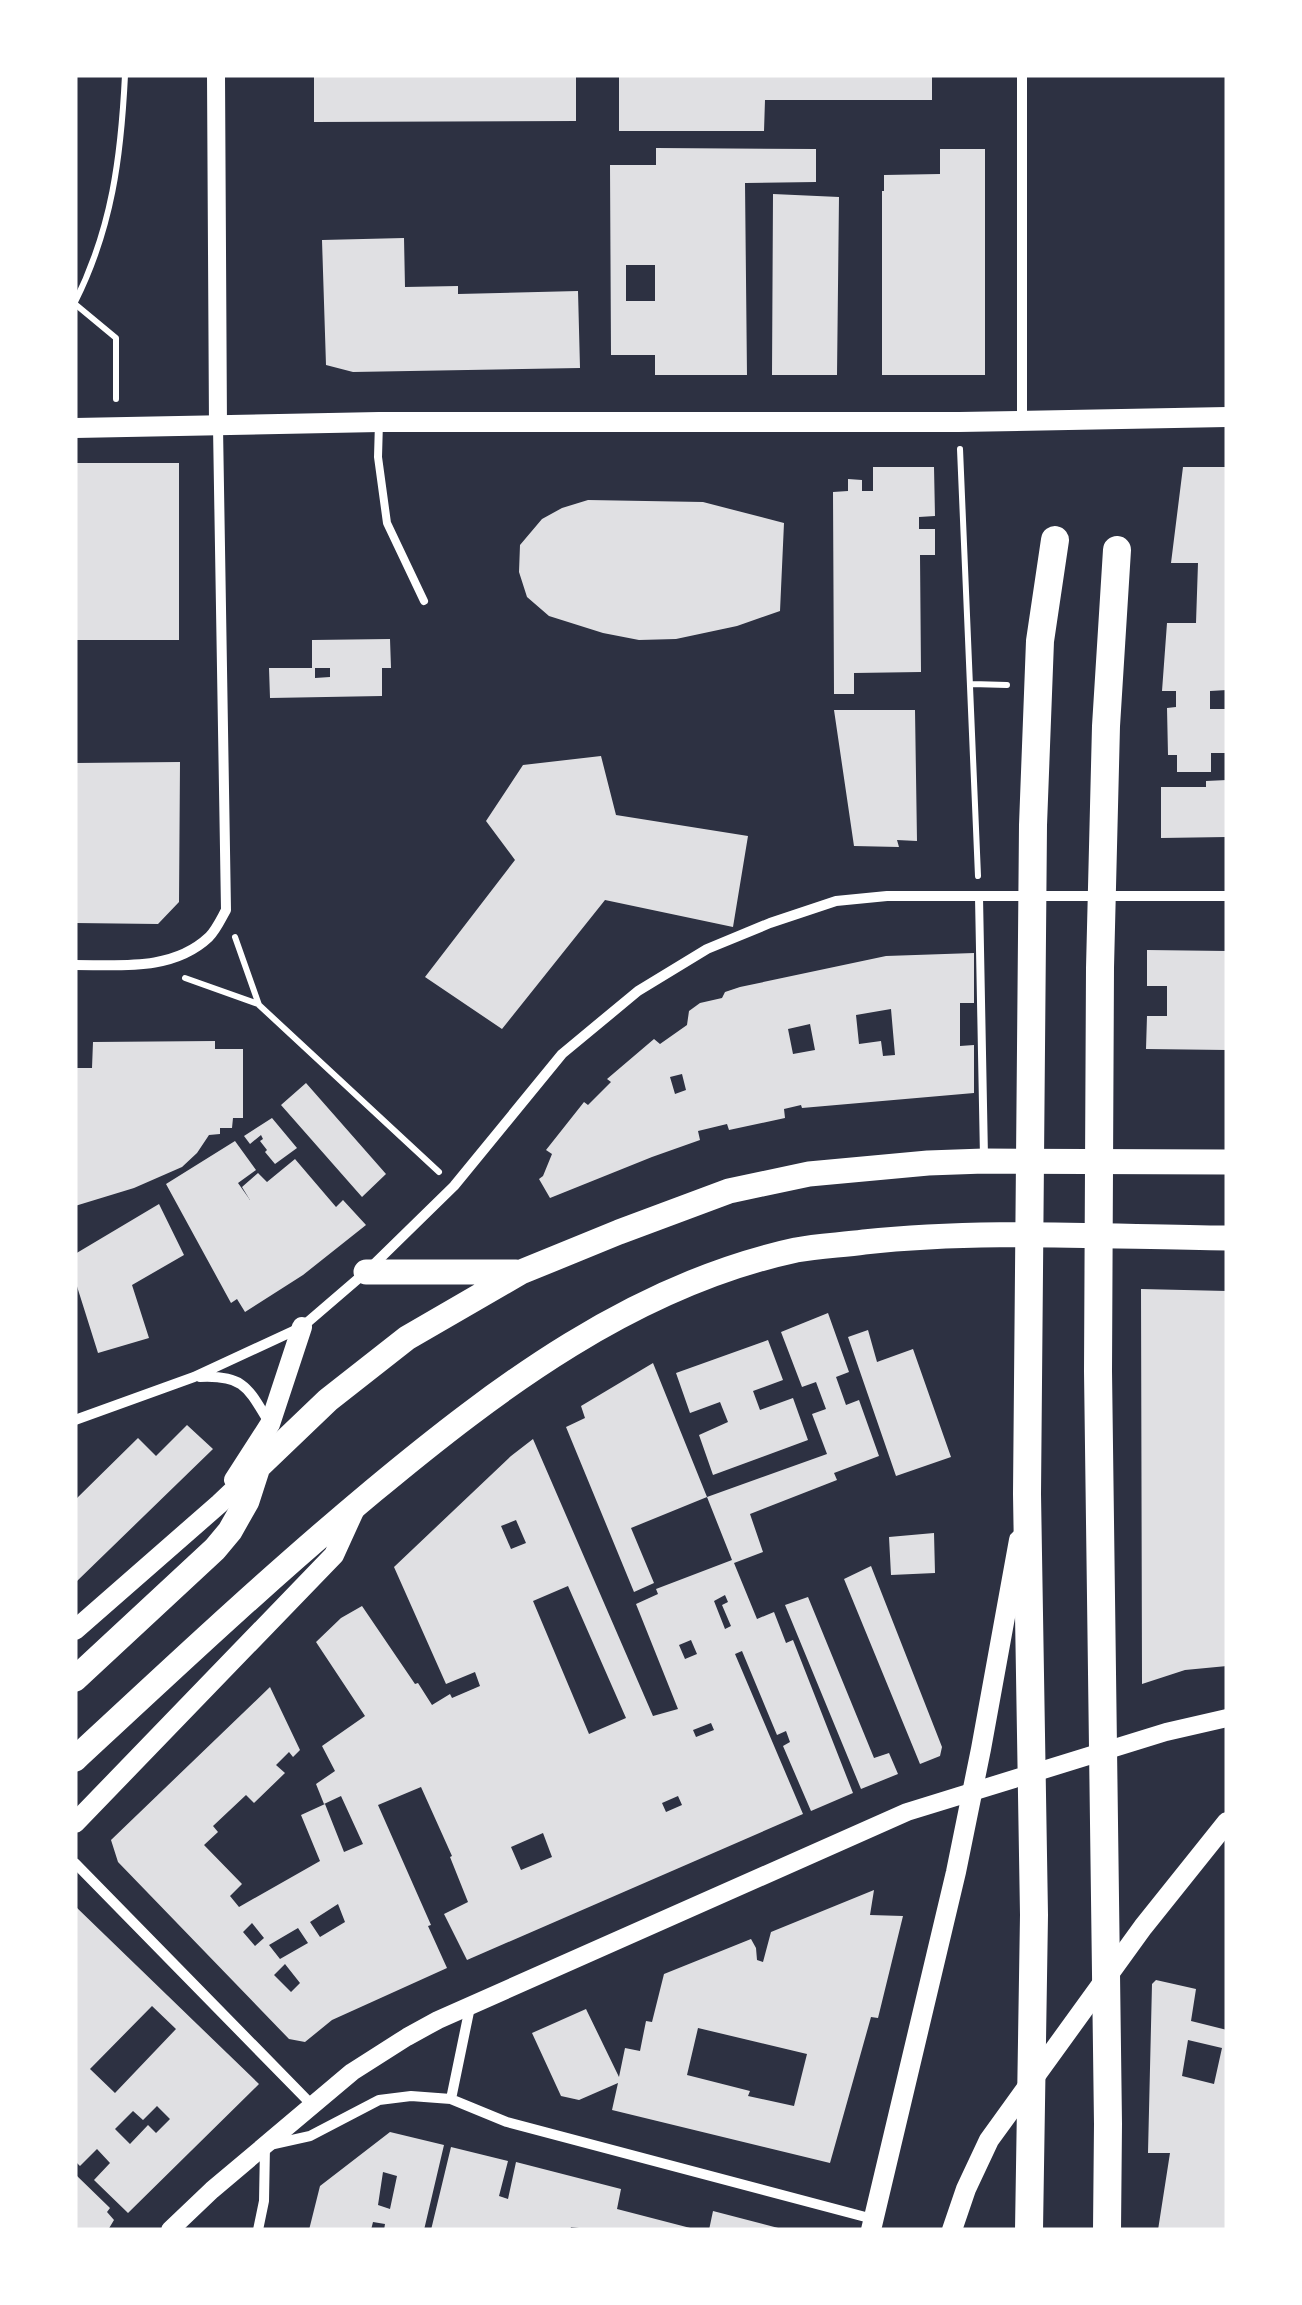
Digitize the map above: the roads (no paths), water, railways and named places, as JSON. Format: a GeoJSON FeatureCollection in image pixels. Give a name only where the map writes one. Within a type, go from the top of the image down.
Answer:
{"type":"FeatureCollection","features":[{"type":"Feature","properties":{"kind":"highway"},"geometry":{"type":"LineString","coordinates":[[1029,2230],[1034,1826],[1027,1494],[1033,825],[1040,641],[1056,540]]}},
{"type":"Feature","properties":{"kind":"highway"},"geometry":{"type":"LineString","coordinates":[[1107,2230],[1098,1352],[1100,968],[1106,726],[1117,550]]}},
{"type":"Feature","properties":{"kind":"main road"},"geometry":{"type":"LineString","coordinates":[[75,428],[379,422],[959,422],[1227,417]]}},
{"type":"Feature","properties":{"kind":"main road"},"geometry":{"type":"LineString","coordinates":[[75,1630],[220,1504],[328,1400],[407,1338],[521,1272],[618,1232],[729,1191],[809,1174],[984,1161],[1227,1162]]}},
{"type":"Feature","properties":{"kind":"main road"},"geometry":{"type":"LineString","coordinates":[[75,1760],[258,1589],[426,1446],[546,1358],[640,1305],[715,1273],[798,1250],[916,1236],[1227,1238]]}},
{"type":"Feature","properties":{"kind":"main road"},"geometry":{"type":"LineString","coordinates":[[366,1272],[521,1272]]}},
{"type":"Feature","properties":{"kind":"main road"},"geometry":{"type":"LineString","coordinates":[[220,1504],[270,1424],[302,1327]]}},
{"type":"Feature","properties":{"kind":"main road"},"geometry":{"type":"LineString","coordinates":[[75,1679],[215,1549],[247,1501],[258,1468]]}},
{"type":"Feature","properties":{"kind":"main road"},"geometry":{"type":"LineString","coordinates":[[873,2225],[978,1766],[1027,1494]]}},
{"type":"Feature","properties":{"kind":"main road"},"geometry":{"type":"LineString","coordinates":[[75,1822],[334,1555],[356,1505]]}},
{"type":"Feature","properties":{"kind":"main road"},"geometry":{"type":"LineString","coordinates":[[952,2230],[966,2189],[990,2140],[1143,1927],[1227,1822]]}},
{"type":"Feature","properties":{"kind":"street"},"geometry":{"type":"LineString","coordinates":[[75,965],[150,965],[186,953],[212,935],[226,910],[216,75]]}},
{"type":"Feature","properties":{"kind":"street"},"geometry":{"type":"LineString","coordinates":[[1022,75],[1022,421]]}},
{"type":"Feature","properties":{"kind":"street"},"geometry":{"type":"LineString","coordinates":[[75,1420],[194,1377],[302,1327],[366,1272],[454,1186],[562,1054],[638,990],[707,949],[836,901],[886,896],[1227,896]]}},
{"type":"Feature","properties":{"kind":"street"},"geometry":{"type":"LineString","coordinates":[[194,1377],[233,1378],[249,1390],[270,1424]]}},
{"type":"Feature","properties":{"kind":"street"},"geometry":{"type":"LineString","coordinates":[[170,2230],[352,2072],[407,2037],[908,1812],[1166,1732],[1227,1718]]}},
{"type":"Feature","properties":{"kind":"street"},"geometry":{"type":"LineString","coordinates":[[75,1864],[313,2106]]}},
{"type":"Feature","properties":{"kind":"street"},"geometry":{"type":"LineString","coordinates":[[451,2099],[470,2008]]}},
{"type":"Feature","properties":{"kind":"street"},"geometry":{"type":"LineString","coordinates":[[265,2146],[310,2136],[380,2100],[411,2096],[451,2099],[506,2122],[873,2225]]}},
{"type":"Feature","properties":{"kind":"street"},"geometry":{"type":"LineString","coordinates":[[258,2230],[264,2201],[265,2146]]}},
{"type":"Feature","properties":{"kind":"lane"},"geometry":{"type":"LineString","coordinates":[[379,422],[378,457],[387,523],[424,601]]}},
{"type":"Feature","properties":{"kind":"lane"},"geometry":{"type":"LineString","coordinates":[[979,897],[984,1161]]}}]}
